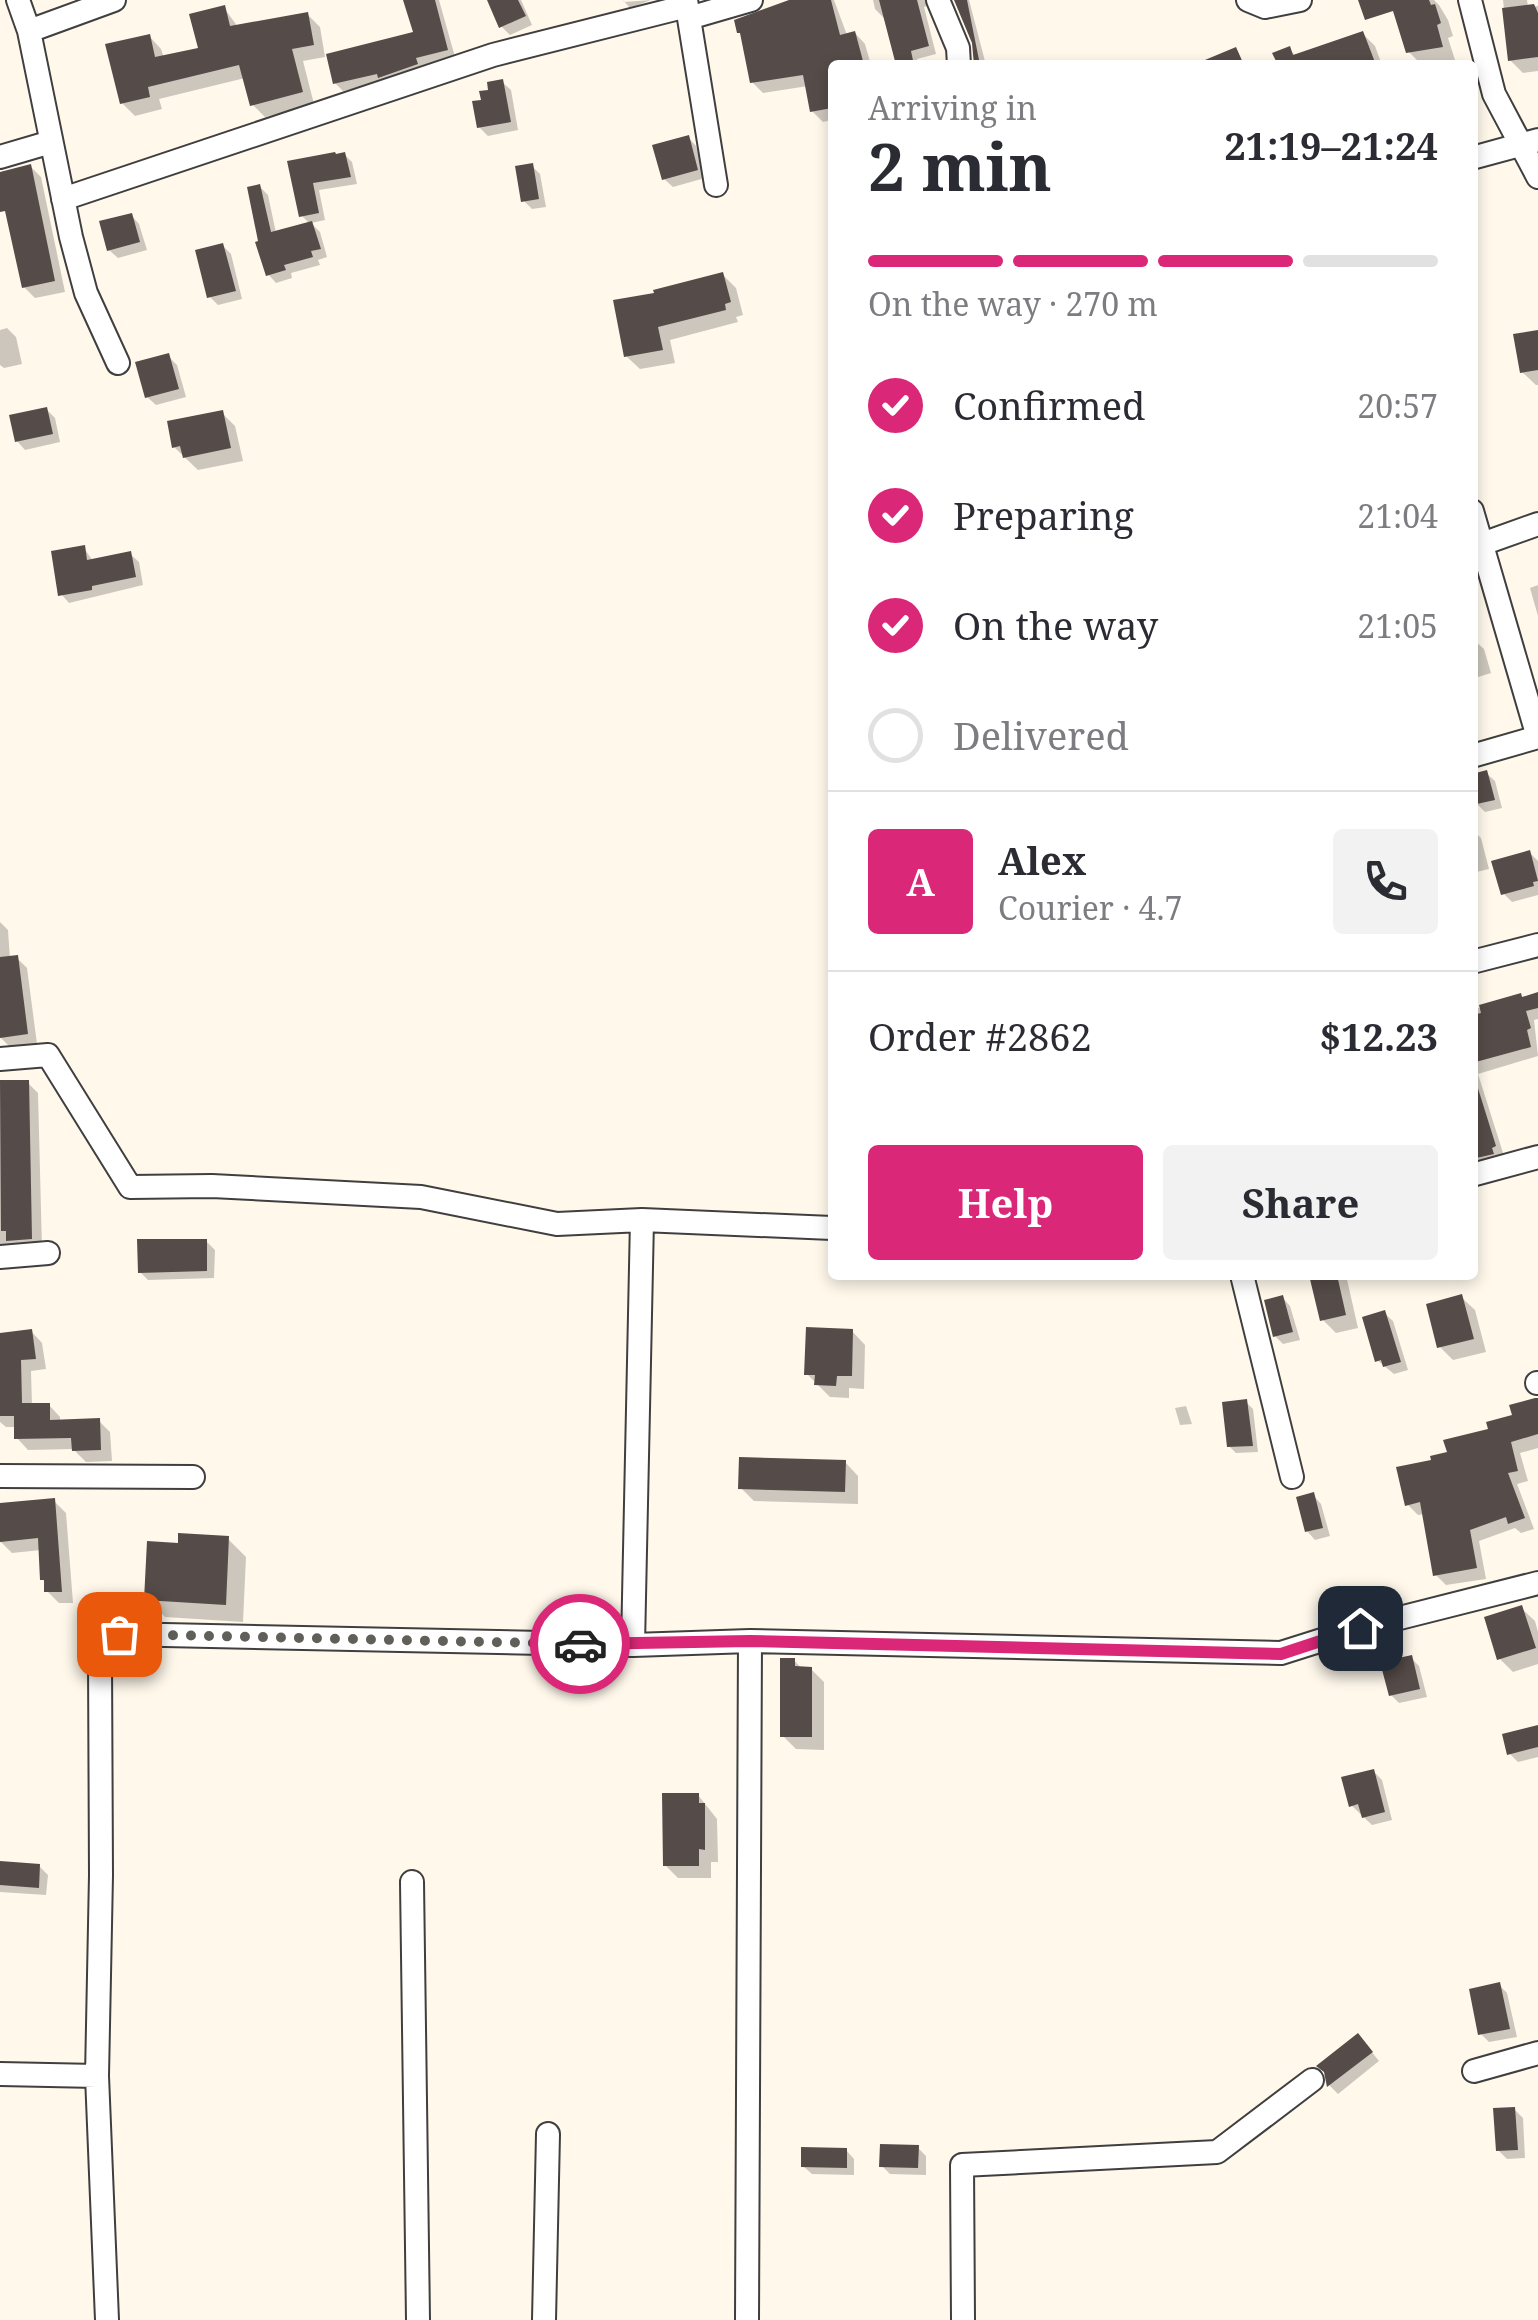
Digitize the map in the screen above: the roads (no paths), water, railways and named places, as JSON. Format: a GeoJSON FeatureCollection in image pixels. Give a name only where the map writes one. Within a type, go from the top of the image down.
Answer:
{"type":"FeatureCollection","features":[{"type":"Feature","properties":{"kind":"street"},"geometry":{"type":"LineString","coordinates":[[18,0],[29,31],[86,293],[118,363]]}},
{"type":"Feature","properties":{"kind":"street"},"geometry":{"type":"LineString","coordinates":[[29,31],[114,0]]}},
{"type":"Feature","properties":{"kind":"street"},"geometry":{"type":"LineString","coordinates":[[63,199],[494,55],[687,8],[751,0]]}},
{"type":"Feature","properties":{"kind":"street"},"geometry":{"type":"LineString","coordinates":[[938,0],[958,48],[959,60]]}},
{"type":"Feature","properties":{"kind":"street"},"geometry":{"type":"LineString","coordinates":[[1248,0],[1265,6],[1300,0]]}},
{"type":"Feature","properties":{"kind":"street"},"geometry":{"type":"LineString","coordinates":[[1470,0],[1494,94],[1530,142],[1538,177]]}},
{"type":"Feature","properties":{"kind":"street"},"geometry":{"type":"LineString","coordinates":[[687,8],[716,185]]}},
{"type":"Feature","properties":{"kind":"street"},"geometry":{"type":"LineString","coordinates":[[0,157],[51,142]]}},
{"type":"Feature","properties":{"kind":"street"},"geometry":{"type":"LineString","coordinates":[[1478,156],[1530,142]]}},
{"type":"Feature","properties":{"kind":"street"},"geometry":{"type":"LineString","coordinates":[[1482,544],[1538,524]]}},
{"type":"Feature","properties":{"kind":"street"},"geometry":{"type":"LineString","coordinates":[[1478,531],[1538,737],[1478,754]]}},
{"type":"Feature","properties":{"kind":"street"},"geometry":{"type":"LineString","coordinates":[[1478,960],[1538,944]]}},
{"type":"Feature","properties":{"kind":"street"},"geometry":{"type":"LineString","coordinates":[[0,1059],[48,1054],[130,1187],[212,1186],[421,1197],[557,1224],[642,1220],[828,1228]]}},
{"type":"Feature","properties":{"kind":"street"},"geometry":{"type":"LineString","coordinates":[[1478,1173],[1538,1157]]}},
{"type":"Feature","properties":{"kind":"street"},"geometry":{"type":"LineString","coordinates":[[634,1646],[642,1220]]}},
{"type":"Feature","properties":{"kind":"street"},"geometry":{"type":"LineString","coordinates":[[0,1257],[48,1253]]}},
{"type":"Feature","properties":{"kind":"street"},"geometry":{"type":"LineString","coordinates":[[1243,1280],[1292,1476]]}},
{"type":"Feature","properties":{"kind":"street"},"geometry":{"type":"LineString","coordinates":[[0,1476],[192,1477]]}},
{"type":"Feature","properties":{"kind":"street"},"geometry":{"type":"LineString","coordinates":[[107,2320],[97,2076],[102,1875],[100,1660],[105,1644],[119,1634],[634,1646],[750,1641],[1281,1654],[1360,1628],[1537,1588]]}},
{"type":"Feature","properties":{"kind":"street"},"geometry":{"type":"LineString","coordinates":[[747,2320],[750,1641]]}},
{"type":"Feature","properties":{"kind":"street"},"geometry":{"type":"LineString","coordinates":[[412,1882],[418,2320]]}},
{"type":"Feature","properties":{"kind":"street"},"geometry":{"type":"LineString","coordinates":[[1474,2072],[1538,2053]]}},
{"type":"Feature","properties":{"kind":"street"},"geometry":{"type":"LineString","coordinates":[[0,2074],[97,2076]]}},
{"type":"Feature","properties":{"kind":"street"},"geometry":{"type":"LineString","coordinates":[[963,2320],[962,2165],[1217,2152],[1312,2080]]}},
{"type":"Feature","properties":{"kind":"street"},"geometry":{"type":"LineString","coordinates":[[544,2320],[548,2134]]}}]}
